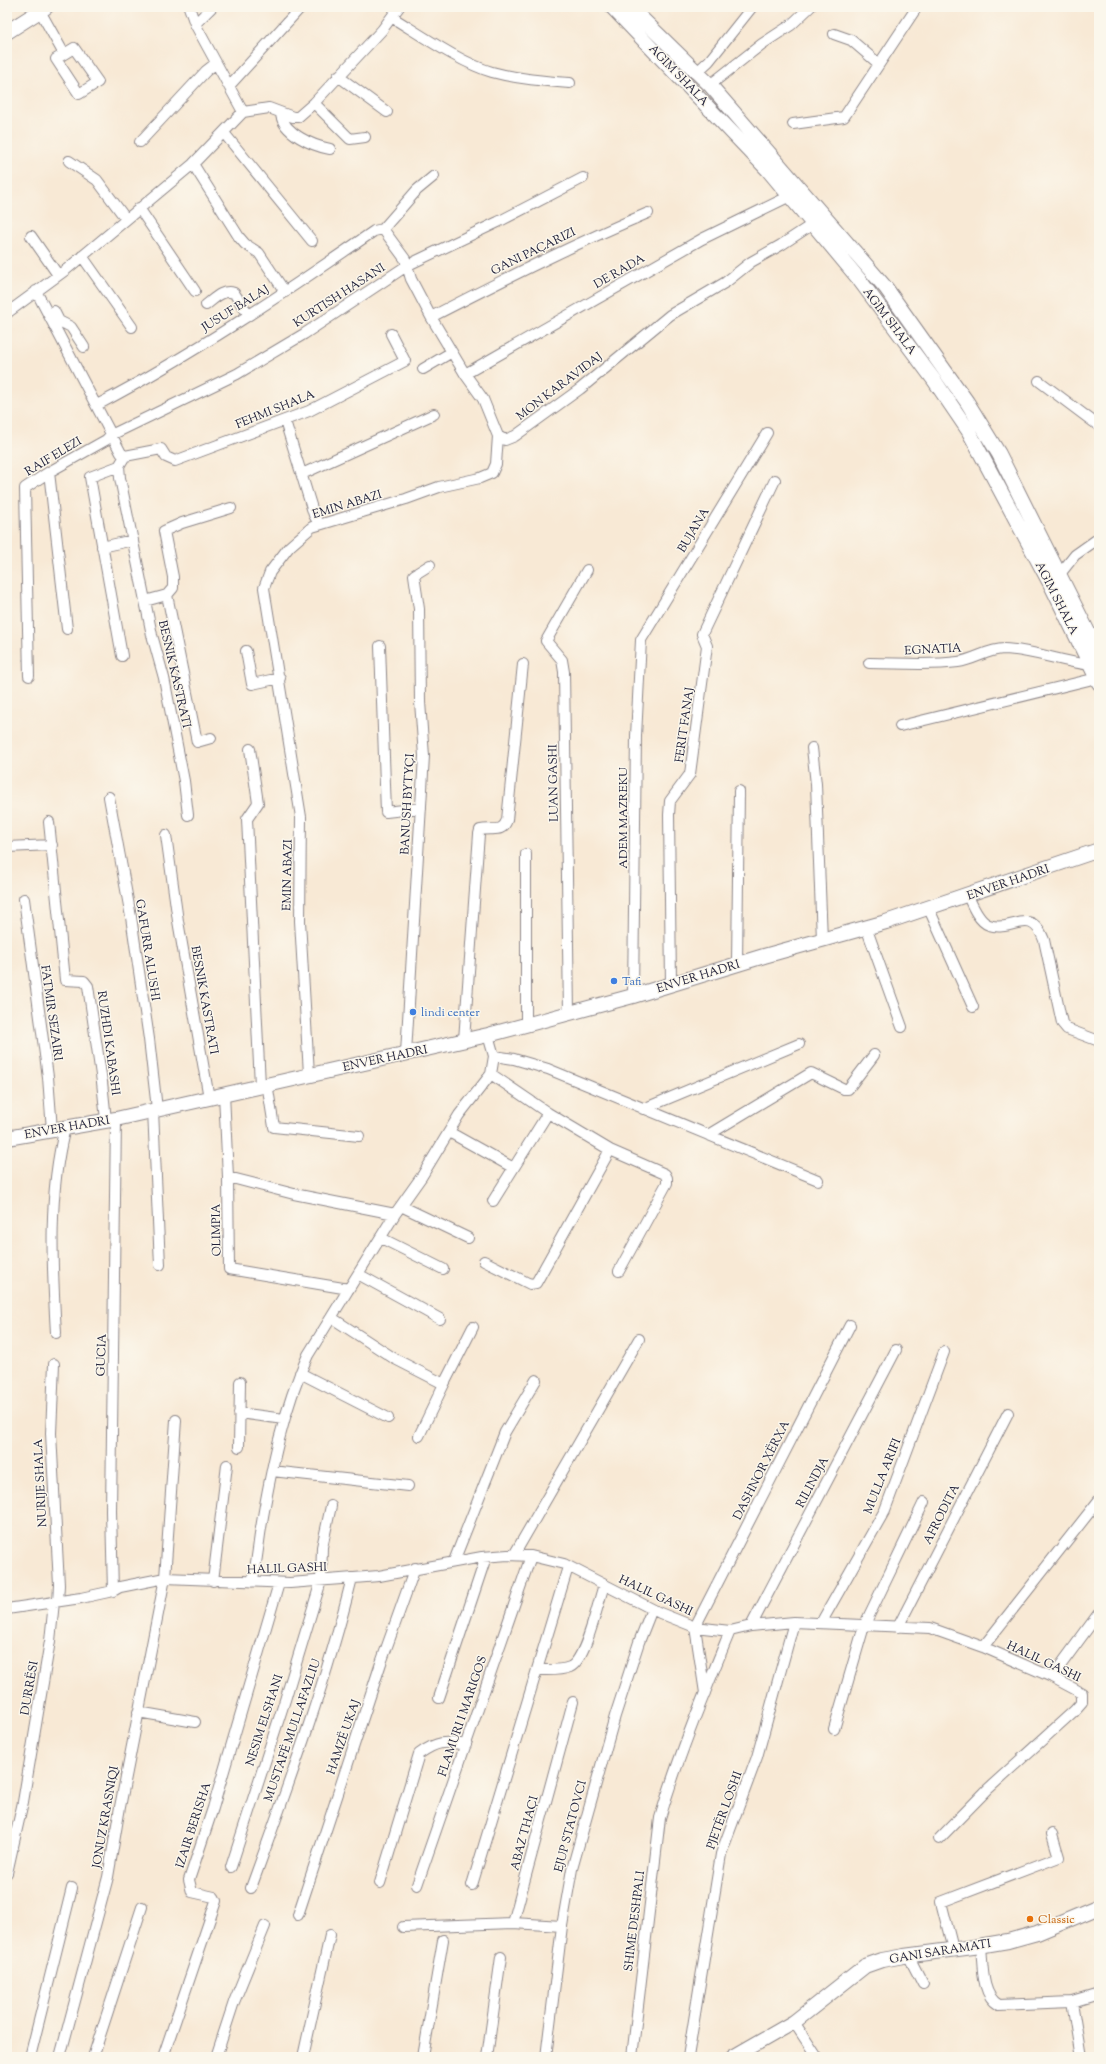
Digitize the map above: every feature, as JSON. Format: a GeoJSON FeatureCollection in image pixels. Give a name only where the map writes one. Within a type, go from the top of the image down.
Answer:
{"type":"FeatureCollection","features":[{"type":"Feature","properties":{"kind":"main road","name":"AGIM SHALA"},"geometry":{"type":"LineString","coordinates":[[612,7],[744,144],[790,196],[885,315],[934,380],[968,430],[1052,587],[1095,660]]}},
{"type":"Feature","properties":{"kind":"main road","name":"AGIM SHALA"},"geometry":{"type":"LineString","coordinates":[[630,7],[710,85],[886,288],[968,402],[999,454],[1060,574],[1095,660],[1098,680]]}},
{"type":"Feature","properties":{"kind":"main road"},"geometry":{"type":"LineString","coordinates":[[7,22],[39,8]]}},
{"type":"Feature","properties":{"kind":"main road"},"geometry":{"type":"LineString","coordinates":[[7,32],[39,8]]}},
{"type":"Feature","properties":{"kind":"main road","name":"ENVER HADRI"},"geometry":{"type":"LineString","coordinates":[[7,1138],[111,1119],[209,1098],[263,1084],[488,1035],[526,1025],[633,996],[737,964],[929,909],[1099,850]]}},
{"type":"Feature","properties":{"kind":"main road","name":"GANI SARAMATI"},"geometry":{"type":"LineString","coordinates":[[732,2057],[794,2022],[866,1966],[882,1960],[908,1955],[981,1946],[1037,1933],[1099,1908]]}},
{"type":"Feature","properties":{"kind":"street"},"geometry":{"type":"LineString","coordinates":[[189,7],[195,24],[215,64],[243,112]]}},
{"type":"Feature","properties":{"kind":"street"},"geometry":{"type":"LineString","coordinates":[[195,24],[212,7]]}},
{"type":"Feature","properties":{"kind":"street"},"geometry":{"type":"LineString","coordinates":[[229,86],[301,7]]}},
{"type":"Feature","properties":{"kind":"street"},"geometry":{"type":"LineString","coordinates":[[7,313],[82,256],[193,164],[224,134],[243,112],[269,108],[281,114],[298,117],[314,103],[392,18],[399,7]]}},
{"type":"Feature","properties":{"kind":"street"},"geometry":{"type":"LineString","coordinates":[[696,72],[709,61],[752,7]]}},
{"type":"Feature","properties":{"kind":"street"},"geometry":{"type":"LineString","coordinates":[[710,85],[762,44],[791,25],[810,7]]}},
{"type":"Feature","properties":{"kind":"street"},"geometry":{"type":"LineString","coordinates":[[793,124],[844,117],[917,7]]}},
{"type":"Feature","properties":{"kind":"street"},"geometry":{"type":"LineString","coordinates":[[39,8],[64,54]]}},
{"type":"Feature","properties":{"kind":"street"},"geometry":{"type":"LineString","coordinates":[[392,18],[450,52],[490,72],[521,79],[570,83]]}},
{"type":"Feature","properties":{"kind":"street"},"geometry":{"type":"LineString","coordinates":[[834,34],[851,40],[879,64]]}},
{"type":"Feature","properties":{"kind":"street"},"geometry":{"type":"LineString","coordinates":[[74,48],[98,82],[79,94],[56,59],[64,54],[74,48]]}},
{"type":"Feature","properties":{"kind":"street"},"geometry":{"type":"LineString","coordinates":[[140,142],[206,71],[215,64]]}},
{"type":"Feature","properties":{"kind":"street"},"geometry":{"type":"LineString","coordinates":[[338,76],[387,112]]}},
{"type":"Feature","properties":{"kind":"street"},"geometry":{"type":"LineString","coordinates":[[314,103],[350,139],[365,137]]}},
{"type":"Feature","properties":{"kind":"street"},"geometry":{"type":"LineString","coordinates":[[281,114],[282,120],[298,136],[316,146],[330,149]]}},
{"type":"Feature","properties":{"kind":"street"},"geometry":{"type":"LineString","coordinates":[[224,134],[312,241]]}},
{"type":"Feature","properties":{"kind":"street"},"geometry":{"type":"LineString","coordinates":[[70,161],[97,180],[126,219]]}},
{"type":"Feature","properties":{"kind":"street"},"geometry":{"type":"LineString","coordinates":[[193,164],[244,244],[259,252],[285,292]]}},
{"type":"Feature","properties":{"kind":"street","name":"JUSUF BALAJ"},"geometry":{"type":"LineString","coordinates":[[97,405],[144,379],[249,315],[374,231],[383,229],[414,194],[434,176]]}},
{"type":"Feature","properties":{"kind":"street","name":"KURTISH HASANI"},"geometry":{"type":"LineString","coordinates":[[111,435],[237,374],[304,334],[408,265],[498,222],[583,178]]}},
{"type":"Feature","properties":{"kind":"street","name":"DE RADA"},"geometry":{"type":"LineString","coordinates":[[465,374],[702,239],[790,196]]}},
{"type":"Feature","properties":{"kind":"street"},"geometry":{"type":"LineString","coordinates":[[139,208],[195,291]]}},
{"type":"Feature","properties":{"kind":"street","name":"GANI PAÇARIZI"},"geometry":{"type":"LineString","coordinates":[[431,317],[533,264],[648,213]]}},
{"type":"Feature","properties":{"kind":"street","name":"MON KARAVIDAJ"},"geometry":{"type":"LineString","coordinates":[[498,436],[505,440],[515,436],[580,389],[670,315],[726,282],[751,262],[813,224]]}},
{"type":"Feature","properties":{"kind":"street"},"geometry":{"type":"LineString","coordinates":[[383,229],[391,238],[408,265],[411,279],[431,317],[465,374],[483,399],[498,436]]}},
{"type":"Feature","properties":{"kind":"street"},"geometry":{"type":"LineString","coordinates":[[31,236],[58,275]]}},
{"type":"Feature","properties":{"kind":"street"},"geometry":{"type":"LineString","coordinates":[[82,256],[132,326]]}},
{"type":"Feature","properties":{"kind":"street"},"geometry":{"type":"LineString","coordinates":[[36,291],[97,405],[111,435],[121,453],[125,456],[119,466],[90,477],[122,656]]}},
{"type":"Feature","properties":{"kind":"street"},"geometry":{"type":"LineString","coordinates":[[206,305],[221,294],[230,292],[234,293],[249,315]]}},
{"type":"Feature","properties":{"kind":"street"},"geometry":{"type":"LineString","coordinates":[[45,309],[52,309],[59,321],[64,325],[71,327],[84,347]]}},
{"type":"Feature","properties":{"kind":"street","name":"FEHMI SHALA"},"geometry":{"type":"LineString","coordinates":[[125,456],[156,448],[161,449],[166,457],[175,461],[309,411],[405,361],[391,334]]}},
{"type":"Feature","properties":{"kind":"street"},"geometry":{"type":"LineString","coordinates":[[423,369],[452,352]]}},
{"type":"Feature","properties":{"kind":"street"},"geometry":{"type":"LineString","coordinates":[[1039,381],[1099,426]]}},
{"type":"Feature","properties":{"kind":"street"},"geometry":{"type":"LineString","coordinates":[[302,474],[434,414]]}},
{"type":"Feature","properties":{"kind":"street"},"geometry":{"type":"LineString","coordinates":[[285,421],[314,515],[318,522],[322,524]]}},
{"type":"Feature","properties":{"kind":"street","name":"BUJANA"},"geometry":{"type":"LineString","coordinates":[[641,640],[767,433]]}},
{"type":"Feature","properties":{"kind":"street","name":"RAIF ELEZI"},"geometry":{"type":"LineString","coordinates":[[29,676],[25,488],[49,472],[106,440],[111,435]]}},
{"type":"Feature","properties":{"kind":"street","name":"EMIN ABAZI"},"geometry":{"type":"LineString","coordinates":[[309,1074],[300,921],[301,817],[280,678],[264,588],[270,572],[289,547],[312,527],[406,499],[440,487],[480,478],[492,473],[496,464],[498,436]]}},
{"type":"Feature","properties":{"kind":"street","name":"BESNIK KASTRATI"},"geometry":{"type":"LineString","coordinates":[[119,466],[145,601],[166,685],[184,781],[188,815]]}},
{"type":"Feature","properties":{"kind":"street"},"geometry":{"type":"LineString","coordinates":[[49,472],[67,629]]}},
{"type":"Feature","properties":{"kind":"street","name":"FERIT FANAJ"},"geometry":{"type":"LineString","coordinates":[[671,984],[670,801],[690,774],[707,646],[702,634],[775,480]]}},
{"type":"Feature","properties":{"kind":"street"},"geometry":{"type":"LineString","coordinates":[[145,601],[167,595],[174,585],[164,531],[182,523],[231,508]]}},
{"type":"Feature","properties":{"kind":"street"},"geometry":{"type":"LineString","coordinates":[[1060,574],[1075,555],[1099,538]]}},
{"type":"Feature","properties":{"kind":"street"},"geometry":{"type":"LineString","coordinates":[[102,547],[133,540]]}},
{"type":"Feature","properties":{"kind":"street","name":"BANUSH BYTYÇI"},"geometry":{"type":"LineString","coordinates":[[406,1053],[424,756],[420,702],[419,609],[414,575],[430,565]]}},
{"type":"Feature","properties":{"kind":"street","name":"LUAN GASHI"},"geometry":{"type":"LineString","coordinates":[[569,1013],[564,672],[562,660],[546,641],[587,570]]}},
{"type":"Feature","properties":{"kind":"street"},"geometry":{"type":"LineString","coordinates":[[167,595],[197,742],[211,738]]}},
{"type":"Feature","properties":{"kind":"street","name":"ADEM MAZREKU"},"geometry":{"type":"LineString","coordinates":[[633,996],[636,736],[641,640]]}},
{"type":"Feature","properties":{"kind":"street"},"geometry":{"type":"LineString","coordinates":[[380,646],[386,812],[421,808]]}},
{"type":"Feature","properties":{"kind":"street","name":"EGNATIA"},"geometry":{"type":"LineString","coordinates":[[869,663],[957,662],[973,659],[987,652],[1002,649],[1023,651],[1076,664],[1095,660]]}},
{"type":"Feature","properties":{"kind":"street"},"geometry":{"type":"LineString","coordinates":[[246,651],[252,684],[280,678]]}},
{"type":"Feature","properties":{"kind":"street"},"geometry":{"type":"LineString","coordinates":[[464,1040],[479,834],[484,829],[500,830],[505,826],[508,820],[523,664]]}},
{"type":"Feature","properties":{"kind":"street"},"geometry":{"type":"LineString","coordinates":[[900,726],[1098,680]]}},
{"type":"Feature","properties":{"kind":"street"},"geometry":{"type":"LineString","coordinates":[[812,748],[816,784],[822,940]]}},
{"type":"Feature","properties":{"kind":"street"},"geometry":{"type":"LineString","coordinates":[[250,749],[258,804],[247,819],[263,1084],[274,1127],[359,1136]]}},
{"type":"Feature","properties":{"kind":"street"},"geometry":{"type":"LineString","coordinates":[[737,964],[739,791]]}},
{"type":"Feature","properties":{"kind":"street","name":"GAFURR ALUSHI"},"geometry":{"type":"LineString","coordinates":[[109,797],[133,932],[149,1039],[155,1109],[160,1265]]}},
{"type":"Feature","properties":{"kind":"street","name":"RUZHDI KABASHI"},"geometry":{"type":"LineString","coordinates":[[49,822],[65,980],[84,981],[88,986],[102,1082],[111,1119]]}},
{"type":"Feature","properties":{"kind":"street","name":"BESNIK KASTRATI"},"geometry":{"type":"LineString","coordinates":[[166,835],[178,921],[209,1098]]}},
{"type":"Feature","properties":{"kind":"street"},"geometry":{"type":"LineString","coordinates":[[7,847],[52,846]]}},
{"type":"Feature","properties":{"kind":"street"},"geometry":{"type":"LineString","coordinates":[[526,854],[526,1025]]}},
{"type":"Feature","properties":{"kind":"street"},"geometry":{"type":"LineString","coordinates":[[968,896],[972,907],[984,922],[990,926],[1025,922],[1035,924],[1040,929],[1044,940],[1062,1023],[1067,1029],[1099,1041]]}},
{"type":"Feature","properties":{"kind":"street","name":"FATMIR SEZAIRI"},"geometry":{"type":"LineString","coordinates":[[24,899],[48,1077],[61,1144],[55,1191],[52,1243],[56,1333]]}},
{"type":"Feature","properties":{"kind":"street"},"geometry":{"type":"LineString","coordinates":[[929,909],[973,1007]]}},
{"type":"Feature","properties":{"kind":"street"},"geometry":{"type":"LineString","coordinates":[[866,927],[902,1027]]}},
{"type":"Feature","properties":{"kind":"street"},"geometry":{"type":"LineString","coordinates":[[252,1582],[272,1472],[284,1419],[300,1373],[308,1355],[398,1210],[422,1176],[470,1100],[491,1074],[494,1056],[488,1035]]}},
{"type":"Feature","properties":{"kind":"street"},"geometry":{"type":"LineString","coordinates":[[643,1109],[799,1044]]}},
{"type":"Feature","properties":{"kind":"street"},"geometry":{"type":"LineString","coordinates":[[708,1135],[811,1073],[844,1089],[848,1089],[874,1055]]}},
{"type":"Feature","properties":{"kind":"street"},"geometry":{"type":"LineString","coordinates":[[494,1056],[521,1061],[548,1069],[818,1180]]}},
{"type":"Feature","properties":{"kind":"street"},"geometry":{"type":"LineString","coordinates":[[491,1074],[548,1113],[610,1150],[665,1174],[668,1178],[667,1183],[619,1271]]}},
{"type":"Feature","properties":{"kind":"street","name":"OLIMPIA"},"geometry":{"type":"LineString","coordinates":[[224,1094],[228,1178],[229,1269],[349,1289]]}},
{"type":"Feature","properties":{"kind":"street"},"geometry":{"type":"LineString","coordinates":[[493,1201],[548,1113]]}},
{"type":"Feature","properties":{"kind":"street","name":"GUCIA"},"geometry":{"type":"LineString","coordinates":[[111,1119],[113,1591]]}},
{"type":"Feature","properties":{"kind":"street"},"geometry":{"type":"LineString","coordinates":[[449,1132],[510,1166]]}},
{"type":"Feature","properties":{"kind":"street"},"geometry":{"type":"LineString","coordinates":[[484,1261],[530,1284],[536,1283],[610,1150]]}},
{"type":"Feature","properties":{"kind":"street"},"geometry":{"type":"LineString","coordinates":[[228,1178],[294,1194],[398,1210],[468,1238]]}},
{"type":"Feature","properties":{"kind":"street"},"geometry":{"type":"LineString","coordinates":[[381,1238],[443,1269]]}},
{"type":"Feature","properties":{"kind":"street"},"geometry":{"type":"LineString","coordinates":[[358,1274],[440,1319]]}},
{"type":"Feature","properties":{"kind":"street"},"geometry":{"type":"LineString","coordinates":[[332,1318],[396,1359],[444,1384]]}},
{"type":"Feature","properties":{"kind":"street","name":"DASHNOR XËRXA"},"geometry":{"type":"LineString","coordinates":[[695,1627],[850,1325]]}},
{"type":"Feature","properties":{"kind":"street"},"geometry":{"type":"LineString","coordinates":[[419,1436],[473,1327]]}},
{"type":"Feature","properties":{"kind":"street"},"geometry":{"type":"LineString","coordinates":[[514,1556],[639,1338]]}},
{"type":"Feature","properties":{"kind":"street","name":"RILINDJA"},"geometry":{"type":"LineString","coordinates":[[751,1626],[896,1350]]}},
{"type":"Feature","properties":{"kind":"street","name":"MULLA ARIFI"},"geometry":{"type":"LineString","coordinates":[[821,1623],[885,1510],[944,1352]]}},
{"type":"Feature","properties":{"kind":"street","name":"NURIJE SHALA"},"geometry":{"type":"LineString","coordinates":[[54,1364],[51,1433],[59,1585],[56,1602]]}},
{"type":"Feature","properties":{"kind":"street"},"geometry":{"type":"LineString","coordinates":[[300,1373],[388,1418]]}},
{"type":"Feature","properties":{"kind":"street"},"geometry":{"type":"LineString","coordinates":[[454,1561],[505,1432],[536,1380]]}},
{"type":"Feature","properties":{"kind":"street"},"geometry":{"type":"LineString","coordinates":[[239,1447],[240,1382]]}},
{"type":"Feature","properties":{"kind":"street"},"geometry":{"type":"LineString","coordinates":[[239,1413],[284,1419]]}},
{"type":"Feature","properties":{"kind":"street","name":"AFRODITA"},"geometry":{"type":"LineString","coordinates":[[898,1627],[1008,1413]]}},
{"type":"Feature","properties":{"kind":"street","name":"JONUZ KRASNIQI"},"geometry":{"type":"LineString","coordinates":[[60,2057],[108,1877],[138,1712],[165,1578],[176,1420]]}},
{"type":"Feature","properties":{"kind":"street"},"geometry":{"type":"LineString","coordinates":[[213,1581],[227,1465]]}},
{"type":"Feature","properties":{"kind":"street"},"geometry":{"type":"LineString","coordinates":[[272,1472],[408,1486]]}},
{"type":"Feature","properties":{"kind":"street"},"geometry":{"type":"LineString","coordinates":[[983,1648],[1099,1500]]}},
{"type":"Feature","properties":{"kind":"street"},"geometry":{"type":"LineString","coordinates":[[834,1729],[864,1626],[924,1502]]}},
{"type":"Feature","properties":{"kind":"street","name":"NESIM ELSHANI"},"geometry":{"type":"LineString","coordinates":[[231,1867],[286,1700],[321,1581],[322,1547],[330,1506]]}},
{"type":"Feature","properties":{"kind":"street","name":"HALIL GASHI"},"geometry":{"type":"LineString","coordinates":[[7,1609],[56,1602],[113,1591],[120,1587],[165,1578],[279,1583],[321,1581],[379,1576],[454,1561],[486,1557],[531,1556],[549,1560],[568,1567],[652,1609],[695,1627],[730,1631],[751,1626],[794,1622],[930,1628],[1052,1677],[1082,1693],[1082,1702],[988,1789],[939,1840]]}},
{"type":"Feature","properties":{"kind":"street","name":"FLAMURI I MARIGOS"},"geometry":{"type":"LineString","coordinates":[[417,1885],[531,1556]]}},
{"type":"Feature","properties":{"kind":"street"},"geometry":{"type":"LineString","coordinates":[[439,1698],[486,1557]]}},
{"type":"Feature","properties":{"kind":"street"},"geometry":{"type":"LineString","coordinates":[[472,1885],[568,1567]]}},
{"type":"Feature","properties":{"kind":"street","name":"HAMZË UKAJ"},"geometry":{"type":"LineString","coordinates":[[298,1915],[381,1663],[416,1568]]}},
{"type":"Feature","properties":{"kind":"street","name":"MUSTAFË MULLAFAZLIU"},"geometry":{"type":"LineString","coordinates":[[251,1888],[330,1657],[352,1578]]}},
{"type":"Feature","properties":{"kind":"street","name":"IZAIR BERISHA"},"geometry":{"type":"LineString","coordinates":[[163,2057],[216,1901],[214,1898],[192,1892],[189,1880],[213,1808],[279,1583]]}},
{"type":"Feature","properties":{"kind":"street","name":"HALIL GASHI"},"geometry":{"type":"LineString","coordinates":[[538,1670],[555,1670],[570,1667],[582,1655],[604,1585]]}},
{"type":"Feature","properties":{"kind":"street","name":"DURRËSI"},"geometry":{"type":"LineString","coordinates":[[7,1873],[23,1802],[56,1602]]}},
{"type":"Feature","properties":{"kind":"street","name":"EJUP STATOVCI"},"geometry":{"type":"LineString","coordinates":[[546,2057],[562,1926],[572,1869],[586,1813],[634,1656],[652,1609]]}},
{"type":"Feature","properties":{"kind":"street"},"geometry":{"type":"LineString","coordinates":[[1052,1677],[1099,1613]]}},
{"type":"Feature","properties":{"kind":"street","name":"PJETËR LOSHI"},"geometry":{"type":"LineString","coordinates":[[688,2057],[720,1854],[757,1757],[794,1622]]}},
{"type":"Feature","properties":{"kind":"street"},"geometry":{"type":"LineString","coordinates":[[695,1627],[705,1693]]}},
{"type":"Feature","properties":{"kind":"street","name":"SHIME DESHPALI"},"geometry":{"type":"LineString","coordinates":[[632,2057],[660,1818],[668,1790],[730,1631]]}},
{"type":"Feature","properties":{"kind":"street","name":"ABAZ THAÇI"},"geometry":{"type":"LineString","coordinates":[[513,1923],[573,1702]]}},
{"type":"Feature","properties":{"kind":"street"},"geometry":{"type":"LineString","coordinates":[[138,1712],[196,1722]]}},
{"type":"Feature","properties":{"kind":"street"},"geometry":{"type":"LineString","coordinates":[[380,1883],[419,1754],[431,1745],[447,1741],[466,1745]]}},
{"type":"Feature","properties":{"kind":"street"},"geometry":{"type":"LineString","coordinates":[[953,1949],[942,1902],[1059,1857],[1052,1834]]}},
{"type":"Feature","properties":{"kind":"street"},"geometry":{"type":"LineString","coordinates":[[30,2057],[72,1888]]}},
{"type":"Feature","properties":{"kind":"street"},"geometry":{"type":"LineString","coordinates":[[93,2057],[142,1907]]}},
{"type":"Feature","properties":{"kind":"street"},"geometry":{"type":"LineString","coordinates":[[403,1927],[513,1923],[562,1926]]}},
{"type":"Feature","properties":{"kind":"street"},"geometry":{"type":"LineString","coordinates":[[216,2057],[234,2002],[265,1926]]}},
{"type":"Feature","properties":{"kind":"street"},"geometry":{"type":"LineString","coordinates":[[303,2057],[330,1935]]}},
{"type":"Feature","properties":{"kind":"street"},"geometry":{"type":"LineString","coordinates":[[423,2057],[443,1940]]}},
{"type":"Feature","properties":{"kind":"street"},"geometry":{"type":"LineString","coordinates":[[981,1946],[987,1991],[992,2001],[999,2005],[1008,2006],[1072,2002],[1099,1994]]}},
{"type":"Feature","properties":{"kind":"street"},"geometry":{"type":"LineString","coordinates":[[908,1955],[923,1984]]}},
{"type":"Feature","properties":{"kind":"street"},"geometry":{"type":"LineString","coordinates":[[487,2057],[501,1957]]}},
{"type":"Feature","properties":{"kind":"street"},"geometry":{"type":"LineString","coordinates":[[1072,2002],[1081,2057]]}},
{"type":"Feature","properties":{"kind":"street"},"geometry":{"type":"LineString","coordinates":[[794,2022],[817,2057]]}},
{"type":"Feature","properties":{"kind":"place","name":"Tafi"},"geometry":{"type":"Point","coordinates":[614,981]}},
{"type":"Feature","properties":{"kind":"place","name":"lindi center"},"geometry":{"type":"Point","coordinates":[413,1012]}},
{"type":"Feature","properties":{"kind":"place","name":"Classic"},"geometry":{"type":"Point","coordinates":[1030,1919]}}]}
